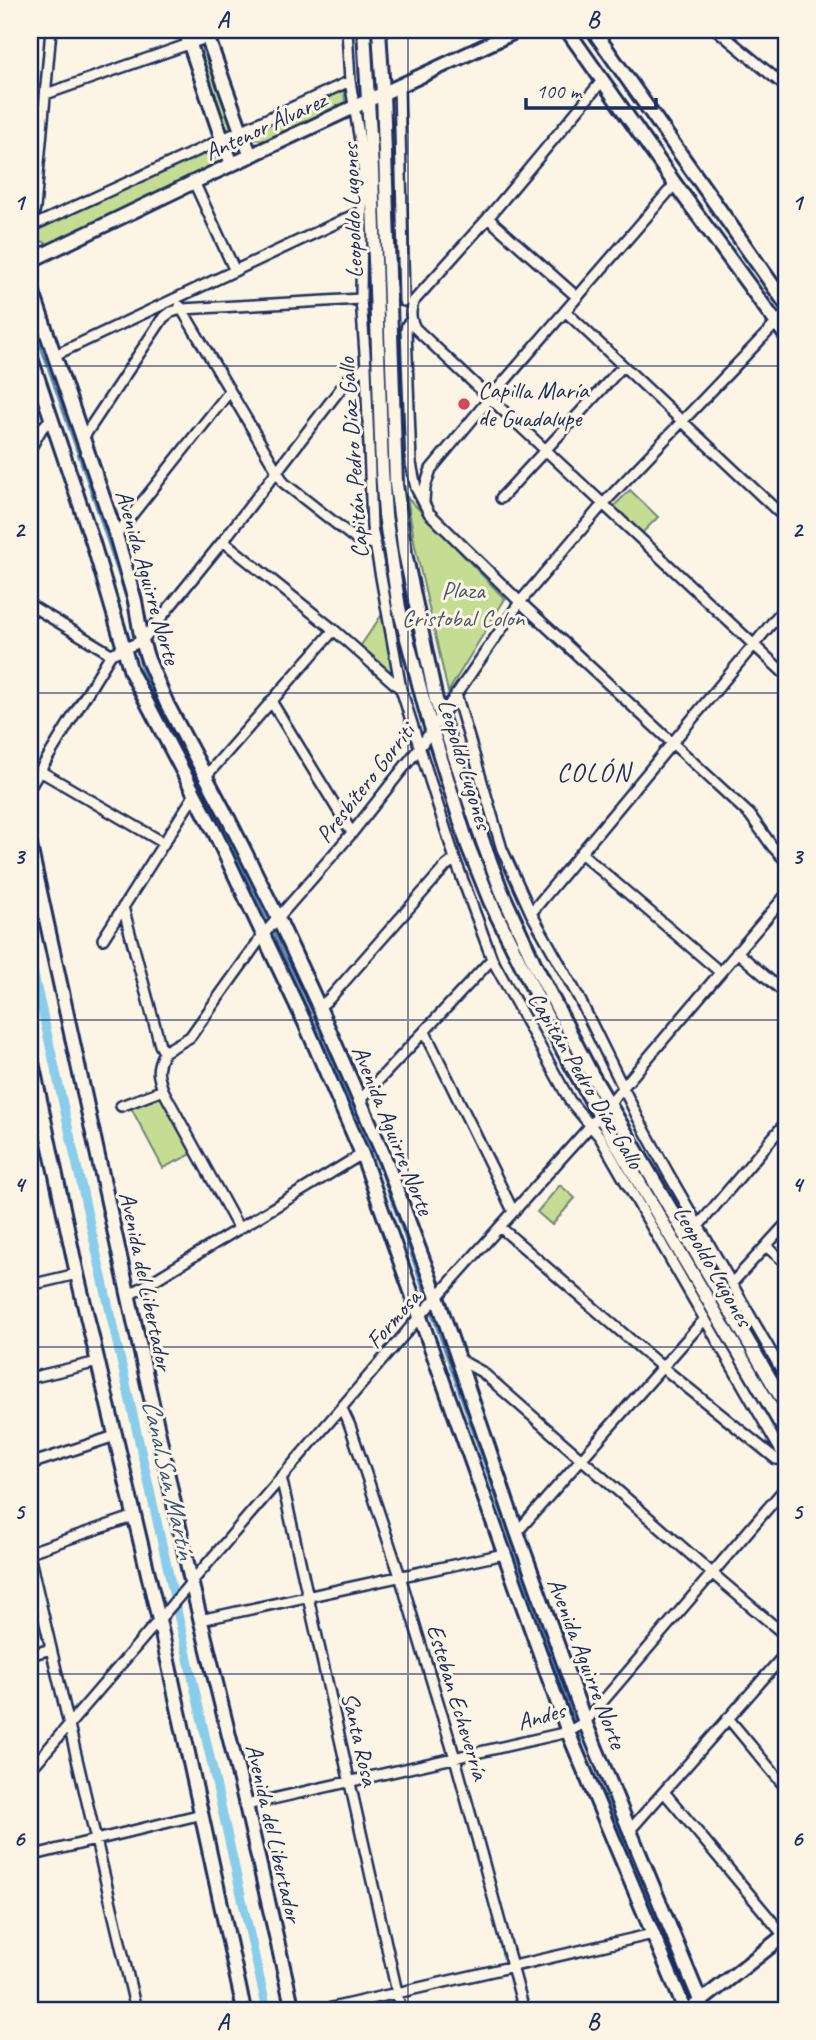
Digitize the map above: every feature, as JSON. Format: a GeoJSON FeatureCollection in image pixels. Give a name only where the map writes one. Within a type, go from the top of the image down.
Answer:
{"type":"FeatureCollection","features":[{"type":"Feature","properties":{"kind":"main road"},"geometry":{"type":"LineString","coordinates":[[185,30],[232,164]]}},
{"type":"Feature","properties":{"kind":"main road","name":"Leopoldo Lugones"},"geometry":{"type":"LineString","coordinates":[[364,30],[385,515],[399,608],[432,730],[468,846],[490,901],[595,1119],[786,1433]]}},
{"type":"Feature","properties":{"kind":"main road","name":"Leopoldo Lugones"},"geometry":{"type":"LineString","coordinates":[[379,30],[393,424],[400,520],[436,701],[484,845],[536,967],[592,1075],[786,1406]]}},
{"type":"Feature","properties":{"kind":"main road","name":"Antenor Álvarez"},"geometry":{"type":"LineString","coordinates":[[34,259],[519,30]]}},
{"type":"Feature","properties":{"kind":"main road"},"geometry":{"type":"LineString","coordinates":[[567,30],[675,184],[781,318],[786,337]]}},
{"type":"Feature","properties":{"kind":"main road"},"geometry":{"type":"LineString","coordinates":[[593,30],[786,304]]}},
{"type":"Feature","properties":{"kind":"main road"},"geometry":{"type":"LineString","coordinates":[[207,33],[251,156]]}},
{"type":"Feature","properties":{"kind":"main road","name":"Avenida Aguirre Norte"},"geometry":{"type":"LineString","coordinates":[[30,284],[116,535],[148,660],[167,704],[206,776],[271,926],[305,1023],[362,1154],[423,1313],[504,1554],[577,1727],[653,1934],[694,2008]]}},
{"type":"Feature","properties":{"kind":"main road","name":"Avenida Aguirre Norte"},"geometry":{"type":"LineString","coordinates":[[30,355],[93,544],[117,651],[195,794],[319,1007],[384,1156],[517,1532],[577,1727],[630,1830],[694,2008]]}},
{"type":"Feature","properties":{"kind":"main road","name":"Avenida del Libertador"},"geometry":{"type":"LineString","coordinates":[[30,846],[191,1581],[293,2010]]}},
{"type":"Feature","properties":{"kind":"main road"},"geometry":{"type":"LineString","coordinates":[[30,1055],[34,1092],[159,1620],[244,2010]]}},
{"type":"Feature","properties":{"kind":"main road"},"geometry":{"type":"LineString","coordinates":[[694,2008],[786,1936]]}},
{"type":"Feature","properties":{"kind":"street"},"geometry":{"type":"LineString","coordinates":[[34,259],[30,227],[35,208],[51,30]]}},
{"type":"Feature","properties":{"kind":"street"},"geometry":{"type":"LineString","coordinates":[[46,94],[190,43],[207,33],[229,30]]}},
{"type":"Feature","properties":{"kind":"street","name":"Capitán Pedro Díaz Gallo"},"geometry":{"type":"LineString","coordinates":[[347,30],[350,81],[364,179],[361,299],[372,527],[401,689],[455,859],[492,959],[570,1101],[595,1119],[600,1137],[786,1460]]}},
{"type":"Feature","properties":{"kind":"street"},"geometry":{"type":"LineString","coordinates":[[717,30],[786,87]]}},
{"type":"Feature","properties":{"kind":"street"},"geometry":{"type":"LineString","coordinates":[[409,302],[488,218],[602,80]]}},
{"type":"Feature","properties":{"kind":"street"},"geometry":{"type":"LineString","coordinates":[[30,227],[350,81]]}},
{"type":"Feature","properties":{"kind":"street"},"geometry":{"type":"LineString","coordinates":[[399,85],[409,302],[411,321],[415,328],[786,675]]}},
{"type":"Feature","properties":{"kind":"street"},"geometry":{"type":"LineString","coordinates":[[194,182],[234,271]]}},
{"type":"Feature","properties":{"kind":"street"},"geometry":{"type":"LineString","coordinates":[[424,503],[425,487],[431,469],[675,184]]}},
{"type":"Feature","properties":{"kind":"street"},"geometry":{"type":"LineString","coordinates":[[55,355],[362,211]]}},
{"type":"Feature","properties":{"kind":"street"},"geometry":{"type":"LineString","coordinates":[[488,218],[578,297]]}},
{"type":"Feature","properties":{"kind":"street"},"geometry":{"type":"LineString","coordinates":[[174,299],[284,483],[358,541],[375,544]]}},
{"type":"Feature","properties":{"kind":"street"},"geometry":{"type":"LineString","coordinates":[[83,438],[163,318],[171,312],[182,309],[361,299]]}},
{"type":"Feature","properties":{"kind":"street"},"geometry":{"type":"LineString","coordinates":[[390,300],[409,302]]}},
{"type":"Feature","properties":{"kind":"street"},"geometry":{"type":"LineString","coordinates":[[565,311],[786,519]]}},
{"type":"Feature","properties":{"kind":"street","name":"Presbítero Gorriti"},"geometry":{"type":"LineString","coordinates":[[164,1052],[190,1037],[271,926],[352,833],[420,747],[520,602],[603,504],[781,318]]}},
{"type":"Feature","properties":{"kind":"street"},"geometry":{"type":"LineString","coordinates":[[411,321],[406,330],[411,463],[416,488],[429,513],[520,602],[750,815],[786,861]]}},
{"type":"Feature","properties":{"kind":"street"},"geometry":{"type":"LineString","coordinates":[[501,498],[623,366]]}},
{"type":"Feature","properties":{"kind":"street"},"geometry":{"type":"LineString","coordinates":[[30,787],[117,651],[142,641],[348,379],[366,367]]}},
{"type":"Feature","properties":{"kind":"street"},"geometry":{"type":"LineString","coordinates":[[116,535],[230,391]]}},
{"type":"Feature","properties":{"kind":"street"},"geometry":{"type":"LineString","coordinates":[[30,449],[42,428],[52,418]]}},
{"type":"Feature","properties":{"kind":"street"},"geometry":{"type":"LineString","coordinates":[[223,541],[334,630],[401,689]]}},
{"type":"Feature","properties":{"kind":"street"},"geometry":{"type":"LineString","coordinates":[[30,605],[117,651]]}},
{"type":"Feature","properties":{"kind":"street"},"geometry":{"type":"LineString","coordinates":[[531,913],[786,606]]}},
{"type":"Feature","properties":{"kind":"street"},"geometry":{"type":"LineString","coordinates":[[206,776],[334,630]]}},
{"type":"Feature","properties":{"kind":"street","name":"Capitán Pedro Díaz Gallo"},"geometry":{"type":"LineString","coordinates":[[456,694],[502,849],[531,913],[579,998],[668,1173],[786,1378]]}},
{"type":"Feature","properties":{"kind":"street"},"geometry":{"type":"LineString","coordinates":[[271,701],[352,833]]}},
{"type":"Feature","properties":{"kind":"street"},"geometry":{"type":"LineString","coordinates":[[40,771],[164,843]]}},
{"type":"Feature","properties":{"kind":"street"},"geometry":{"type":"LineString","coordinates":[[103,939],[195,794]]}},
{"type":"Feature","properties":{"kind":"street"},"geometry":{"type":"LineString","coordinates":[[582,854],[720,972]]}},
{"type":"Feature","properties":{"kind":"street"},"geometry":{"type":"LineString","coordinates":[[319,1007],[455,859]]}},
{"type":"Feature","properties":{"kind":"street","name":"Formosa"},"geometry":{"type":"LineString","coordinates":[[30,1770],[786,895]]}},
{"type":"Feature","properties":{"kind":"street"},"geometry":{"type":"LineString","coordinates":[[123,907],[164,1052],[158,1074],[163,1090],[239,1229]]}},
{"type":"Feature","properties":{"kind":"street"},"geometry":{"type":"LineString","coordinates":[[737,952],[786,994]]}},
{"type":"Feature","properties":{"kind":"street"},"geometry":{"type":"LineString","coordinates":[[360,1100],[492,959]]}},
{"type":"Feature","properties":{"kind":"street"},"geometry":{"type":"LineString","coordinates":[[425,1032],[513,1211]]}},
{"type":"Feature","properties":{"kind":"street"},"geometry":{"type":"LineString","coordinates":[[121,1106],[163,1090]]}},
{"type":"Feature","properties":{"kind":"street"},"geometry":{"type":"LineString","coordinates":[[699,1225],[786,1122]]}},
{"type":"Feature","properties":{"kind":"street"},"geometry":{"type":"LineString","coordinates":[[128,1296],[362,1154]]}},
{"type":"Feature","properties":{"kind":"street"},"geometry":{"type":"LineString","coordinates":[[732,1283],[786,1224]]}},
{"type":"Feature","properties":{"kind":"street"},"geometry":{"type":"LineString","coordinates":[[500,1227],[662,1367],[776,1459],[786,1460]]}},
{"type":"Feature","properties":{"kind":"street"},"geometry":{"type":"LineString","coordinates":[[767,1247],[786,1263]]}},
{"type":"Feature","properties":{"kind":"street"},"geometry":{"type":"LineString","coordinates":[[30,1285],[76,1274]]}},
{"type":"Feature","properties":{"kind":"street"},"geometry":{"type":"LineString","coordinates":[[517,1532],[704,1320]]}},
{"type":"Feature","properties":{"kind":"street"},"geometry":{"type":"LineString","coordinates":[[458,1359],[482,1371],[786,1636]]}},
{"type":"Feature","properties":{"kind":"street"},"geometry":{"type":"LineString","coordinates":[[30,1378],[98,1362]]}},
{"type":"Feature","properties":{"kind":"street","name":"Esteban Echeverría"},"geometry":{"type":"LineString","coordinates":[[342,1409],[400,1576],[455,1758],[524,2010]]}},
{"type":"Feature","properties":{"kind":"street"},"geometry":{"type":"LineString","coordinates":[[30,1464],[115,1436]]}},
{"type":"Feature","properties":{"kind":"street","name":"Santa Rosa"},"geometry":{"type":"LineString","coordinates":[[281,1477],[401,2010]]}},
{"type":"Feature","properties":{"kind":"street","name":"Andes"},"geometry":{"type":"LineString","coordinates":[[246,1805],[455,1758],[577,1727],[786,1487]]}},
{"type":"Feature","properties":{"kind":"street"},"geometry":{"type":"LineString","coordinates":[[30,1552],[135,1516]]}},
{"type":"Feature","properties":{"kind":"street"},"geometry":{"type":"LineString","coordinates":[[200,1620],[504,1554]]}},
{"type":"Feature","properties":{"kind":"street"},"geometry":{"type":"LineString","coordinates":[[30,1559],[136,2010]]}},
{"type":"Feature","properties":{"kind":"street"},"geometry":{"type":"LineString","coordinates":[[30,1655],[51,1649]]}},
{"type":"Feature","properties":{"kind":"street"},"geometry":{"type":"LineString","coordinates":[[630,1830],[786,1653]]}},
{"type":"Feature","properties":{"kind":"street"},"geometry":{"type":"LineString","coordinates":[[728,1718],[786,1788]]}},
{"type":"Feature","properties":{"kind":"street"},"geometry":{"type":"LineString","coordinates":[[664,1792],[786,1936]]}},
{"type":"Feature","properties":{"kind":"street"},"geometry":{"type":"LineString","coordinates":[[30,1856],[202,1814]]}},
{"type":"Feature","properties":{"kind":"street"},"geometry":{"type":"LineString","coordinates":[[323,2010],[653,1934]]}},
{"type":"Feature","properties":{"kind":"green space"},"geometry":{"type":"Polygon","coordinates":[[[201,46],[205,47],[232,125],[230,131],[224,130],[197,51],[201,46]]]}},
{"type":"Feature","properties":{"kind":"green space"},"geometry":{"type":"Polygon","coordinates":[[[344,85],[345,103],[267,141],[254,139],[246,131],[344,85]]]}},
{"type":"Feature","properties":{"kind":"green space"},"geometry":{"type":"Polygon","coordinates":[[[218,143],[218,153],[209,169],[54,244],[39,240],[38,231],[43,225],[218,143]]]}},
{"type":"Feature","properties":{"kind":"green space"},"geometry":{"type":"Polygon","coordinates":[[[630,490],[658,517],[642,533],[613,507],[630,490]]]}},
{"type":"Feature","properties":{"kind":"green space","name":"Plaza Cristobal Colon"},"geometry":{"type":"Polygon","coordinates":[[[407,497],[505,599],[448,692],[415,546],[407,497]]]}},
{"type":"Feature","properties":{"kind":"green space"},"geometry":{"type":"Polygon","coordinates":[[[383,613],[395,679],[359,648],[383,613]]]}},
{"type":"Feature","properties":{"kind":"green space"},"geometry":{"type":"Polygon","coordinates":[[[161,1095],[192,1154],[163,1168],[130,1106],[161,1095]]]}},
{"type":"Feature","properties":{"kind":"green space"},"geometry":{"type":"Polygon","coordinates":[[[560,1185],[575,1198],[552,1225],[537,1212],[560,1185]]]}},
{"type":"Feature","properties":{"kind":"waterway"},"geometry":{"type":"LineString","coordinates":[[30,316],[129,607],[135,640]]}},
{"type":"Feature","properties":{"kind":"waterway"},"geometry":{"type":"LineString","coordinates":[[138,654],[142,672],[225,832],[277,940],[381,1171],[428,1302]]}},
{"type":"Feature","properties":{"kind":"waterway","name":"Canal San Martín"},"geometry":{"type":"LineString","coordinates":[[30,957],[267,2010]]}},
{"type":"Feature","properties":{"kind":"waterway"},"geometry":{"type":"LineString","coordinates":[[430,1308],[584,1750],[654,1909],[690,2003]]}},
{"type":"Feature","properties":{"kind":"place","name":"Capilla María de Guadalupe"},"geometry":{"type":"Point","coordinates":[464,404]}},
{"type":"Feature","properties":{"kind":"district","name":"COLÓN"},"geometry":{"type":"Point","coordinates":[594,772]}}]}
